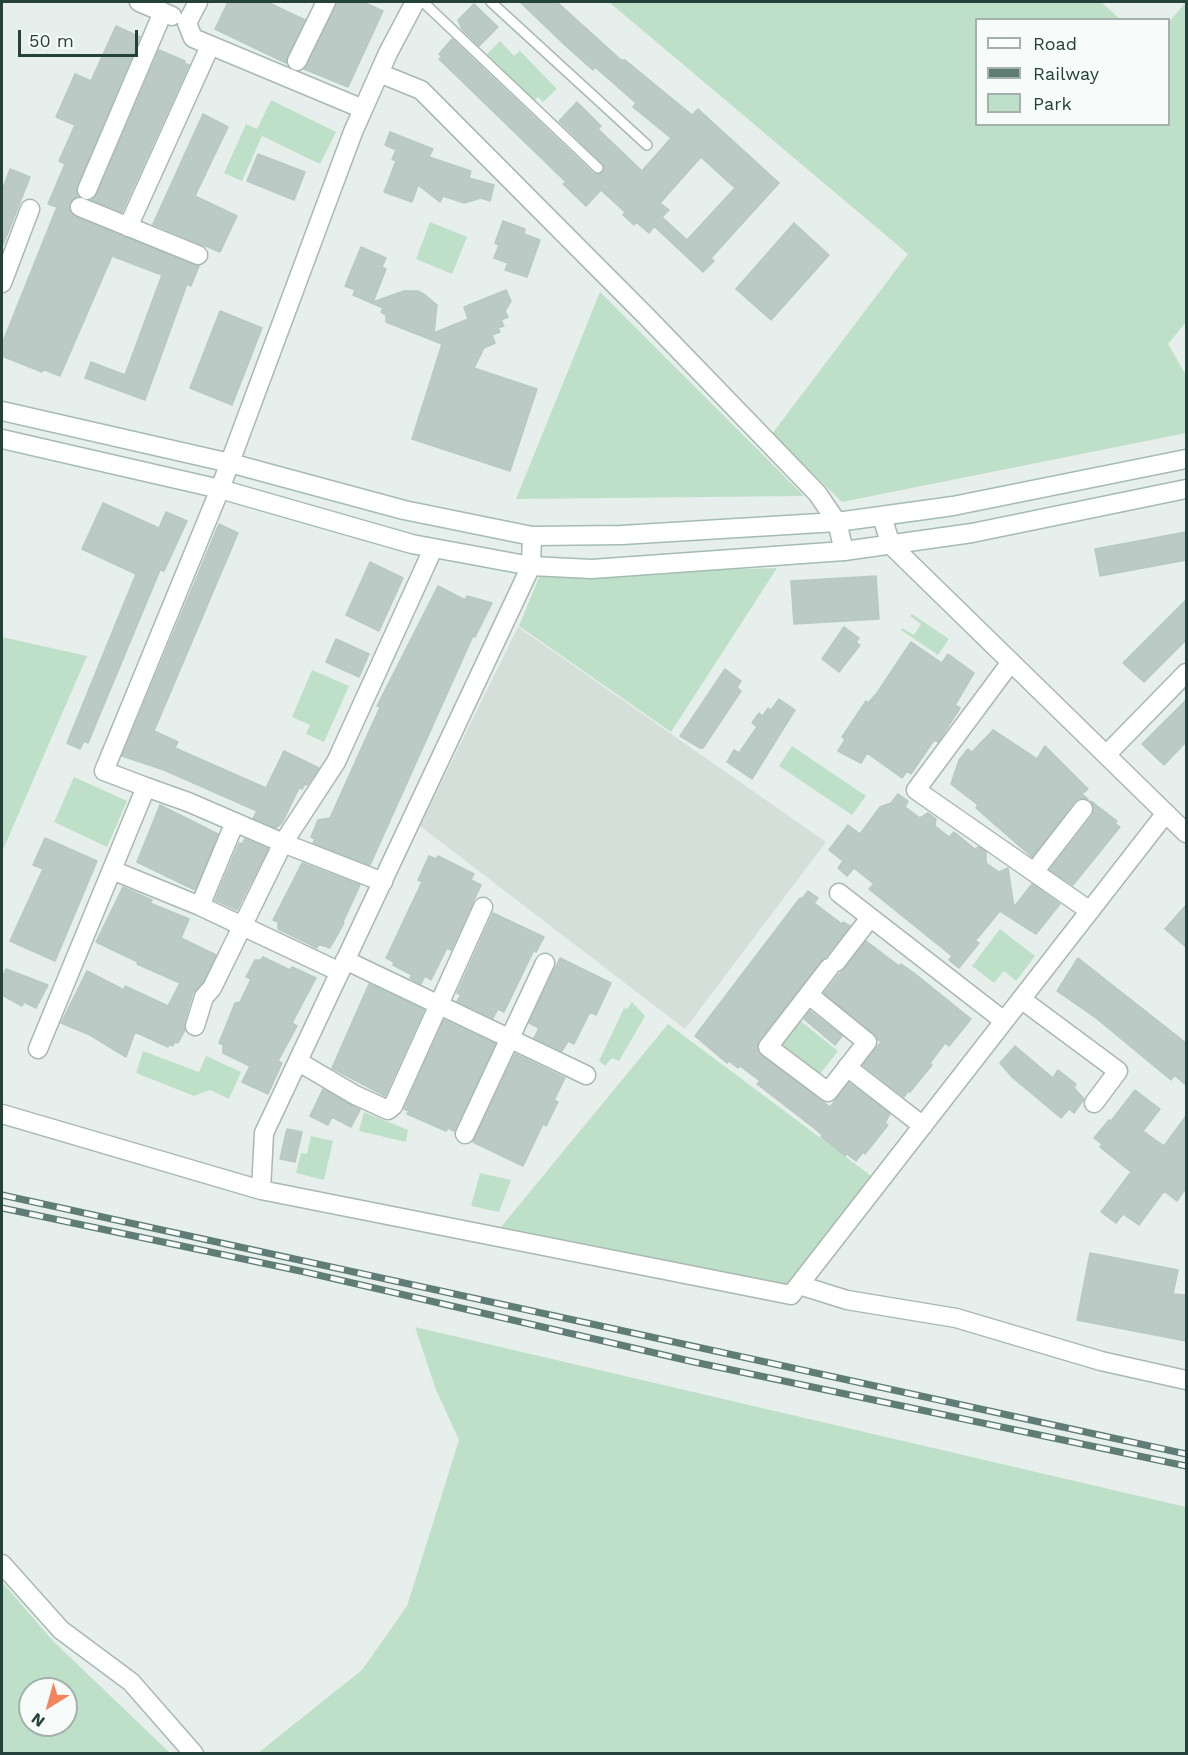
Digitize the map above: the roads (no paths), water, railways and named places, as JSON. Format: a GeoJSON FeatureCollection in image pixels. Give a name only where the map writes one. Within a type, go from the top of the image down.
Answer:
{"type":"FeatureCollection","features":[{"type":"Feature","properties":{"kind":"street"},"geometry":{"type":"LineString","coordinates":[[139,2],[187,23],[193,38],[363,109]]}},
{"type":"Feature","properties":{"kind":"street"},"geometry":{"type":"LineString","coordinates":[[187,23],[198,2]]}},
{"type":"Feature","properties":{"kind":"street"},"geometry":{"type":"LineString","coordinates":[[297,61],[326,2]]}},
{"type":"Feature","properties":{"kind":"street"},"geometry":{"type":"LineString","coordinates":[[383,882],[104,771],[230,463],[363,109],[415,2]]}},
{"type":"Feature","properties":{"kind":"street"},"geometry":{"type":"LineString","coordinates":[[163,12],[83,199],[128,227],[198,255]]}},
{"type":"Feature","properties":{"kind":"street"},"geometry":{"type":"LineString","coordinates":[[128,227],[210,46]]}},
{"type":"Feature","properties":{"kind":"street"},"geometry":{"type":"LineString","coordinates":[[379,73],[421,90],[809,484],[837,522],[844,551]]}},
{"type":"Feature","properties":{"kind":"street"},"geometry":{"type":"LineString","coordinates":[[2,283],[30,209]]}},
{"type":"Feature","properties":{"kind":"street"},"geometry":{"type":"LineString","coordinates":[[2,411],[230,463],[404,510],[532,536],[645,534],[882,517],[953,507],[1186,459]]}},
{"type":"Feature","properties":{"kind":"street"},"geometry":{"type":"LineString","coordinates":[[2,439],[219,489],[433,549],[531,566],[592,569],[844,551],[891,545],[972,533],[1186,489]]}},
{"type":"Feature","properties":{"kind":"street"},"geometry":{"type":"LineString","coordinates":[[882,517],[891,545],[1186,833]]}},
{"type":"Feature","properties":{"kind":"street"},"geometry":{"type":"LineString","coordinates":[[261,1190],[264,1133],[531,566],[532,536]]}},
{"type":"Feature","properties":{"kind":"street"},"geometry":{"type":"LineString","coordinates":[[195,1026],[204,997],[212,988],[283,843],[336,762],[433,549]]}},
{"type":"Feature","properties":{"kind":"street"},"geometry":{"type":"LineString","coordinates":[[1011,662],[916,790],[1090,911]]}},
{"type":"Feature","properties":{"kind":"street"},"geometry":{"type":"LineString","coordinates":[[1106,755],[1186,673]]}},
{"type":"Feature","properties":{"kind":"street"},"geometry":{"type":"LineString","coordinates":[[38,1049],[146,787]]}},
{"type":"Feature","properties":{"kind":"street"},"geometry":{"type":"LineString","coordinates":[[1035,872],[1083,808]]}},
{"type":"Feature","properties":{"kind":"street"},"geometry":{"type":"LineString","coordinates":[[2,1114],[261,1190],[791,1295],[1166,813]]}},
{"type":"Feature","properties":{"kind":"street"},"geometry":{"type":"LineString","coordinates":[[200,906],[235,822]]}},
{"type":"Feature","properties":{"kind":"street"},"geometry":{"type":"LineString","coordinates":[[112,870],[437,1004],[586,1075]]}},
{"type":"Feature","properties":{"kind":"street"},"geometry":{"type":"LineString","coordinates":[[839,893],[1004,1021]]}},
{"type":"Feature","properties":{"kind":"street"},"geometry":{"type":"LineString","coordinates":[[299,1062],[354,1095],[388,1110],[393,1106],[437,1004],[483,907]]}},
{"type":"Feature","properties":{"kind":"street"},"geometry":{"type":"LineString","coordinates":[[809,995],[867,1042],[828,1092],[768,1047],[809,995],[833,965],[870,918]]}},
{"type":"Feature","properties":{"kind":"street"},"geometry":{"type":"LineString","coordinates":[[465,1134],[545,963]]}},
{"type":"Feature","properties":{"kind":"street"},"geometry":{"type":"LineString","coordinates":[[1021,999],[1118,1071],[1094,1103]]}},
{"type":"Feature","properties":{"kind":"street"},"geometry":{"type":"LineString","coordinates":[[848,1067],[923,1126]]}},
{"type":"Feature","properties":{"kind":"street"},"geometry":{"type":"LineString","coordinates":[[799,1285],[847,1300],[956,1318],[1101,1360],[1186,1380]]}},
{"type":"Feature","properties":{"kind":"street"},"geometry":{"type":"LineString","coordinates":[[2,1564],[61,1630],[131,1682],[194,1754]]}},
{"type":"Feature","properties":{"kind":"lane"},"geometry":{"type":"LineString","coordinates":[[423,2],[598,168]]}},
{"type":"Feature","properties":{"kind":"lane"},"geometry":{"type":"LineString","coordinates":[[491,2],[647,145]]}},
{"type":"Feature","properties":{"kind":"railway"},"geometry":{"type":"LineString","coordinates":[[2,1195],[1186,1454]]}},
{"type":"Feature","properties":{"kind":"railway"},"geometry":{"type":"LineString","coordinates":[[2,1208],[305,1272],[694,1362],[1186,1466]]}}]}
